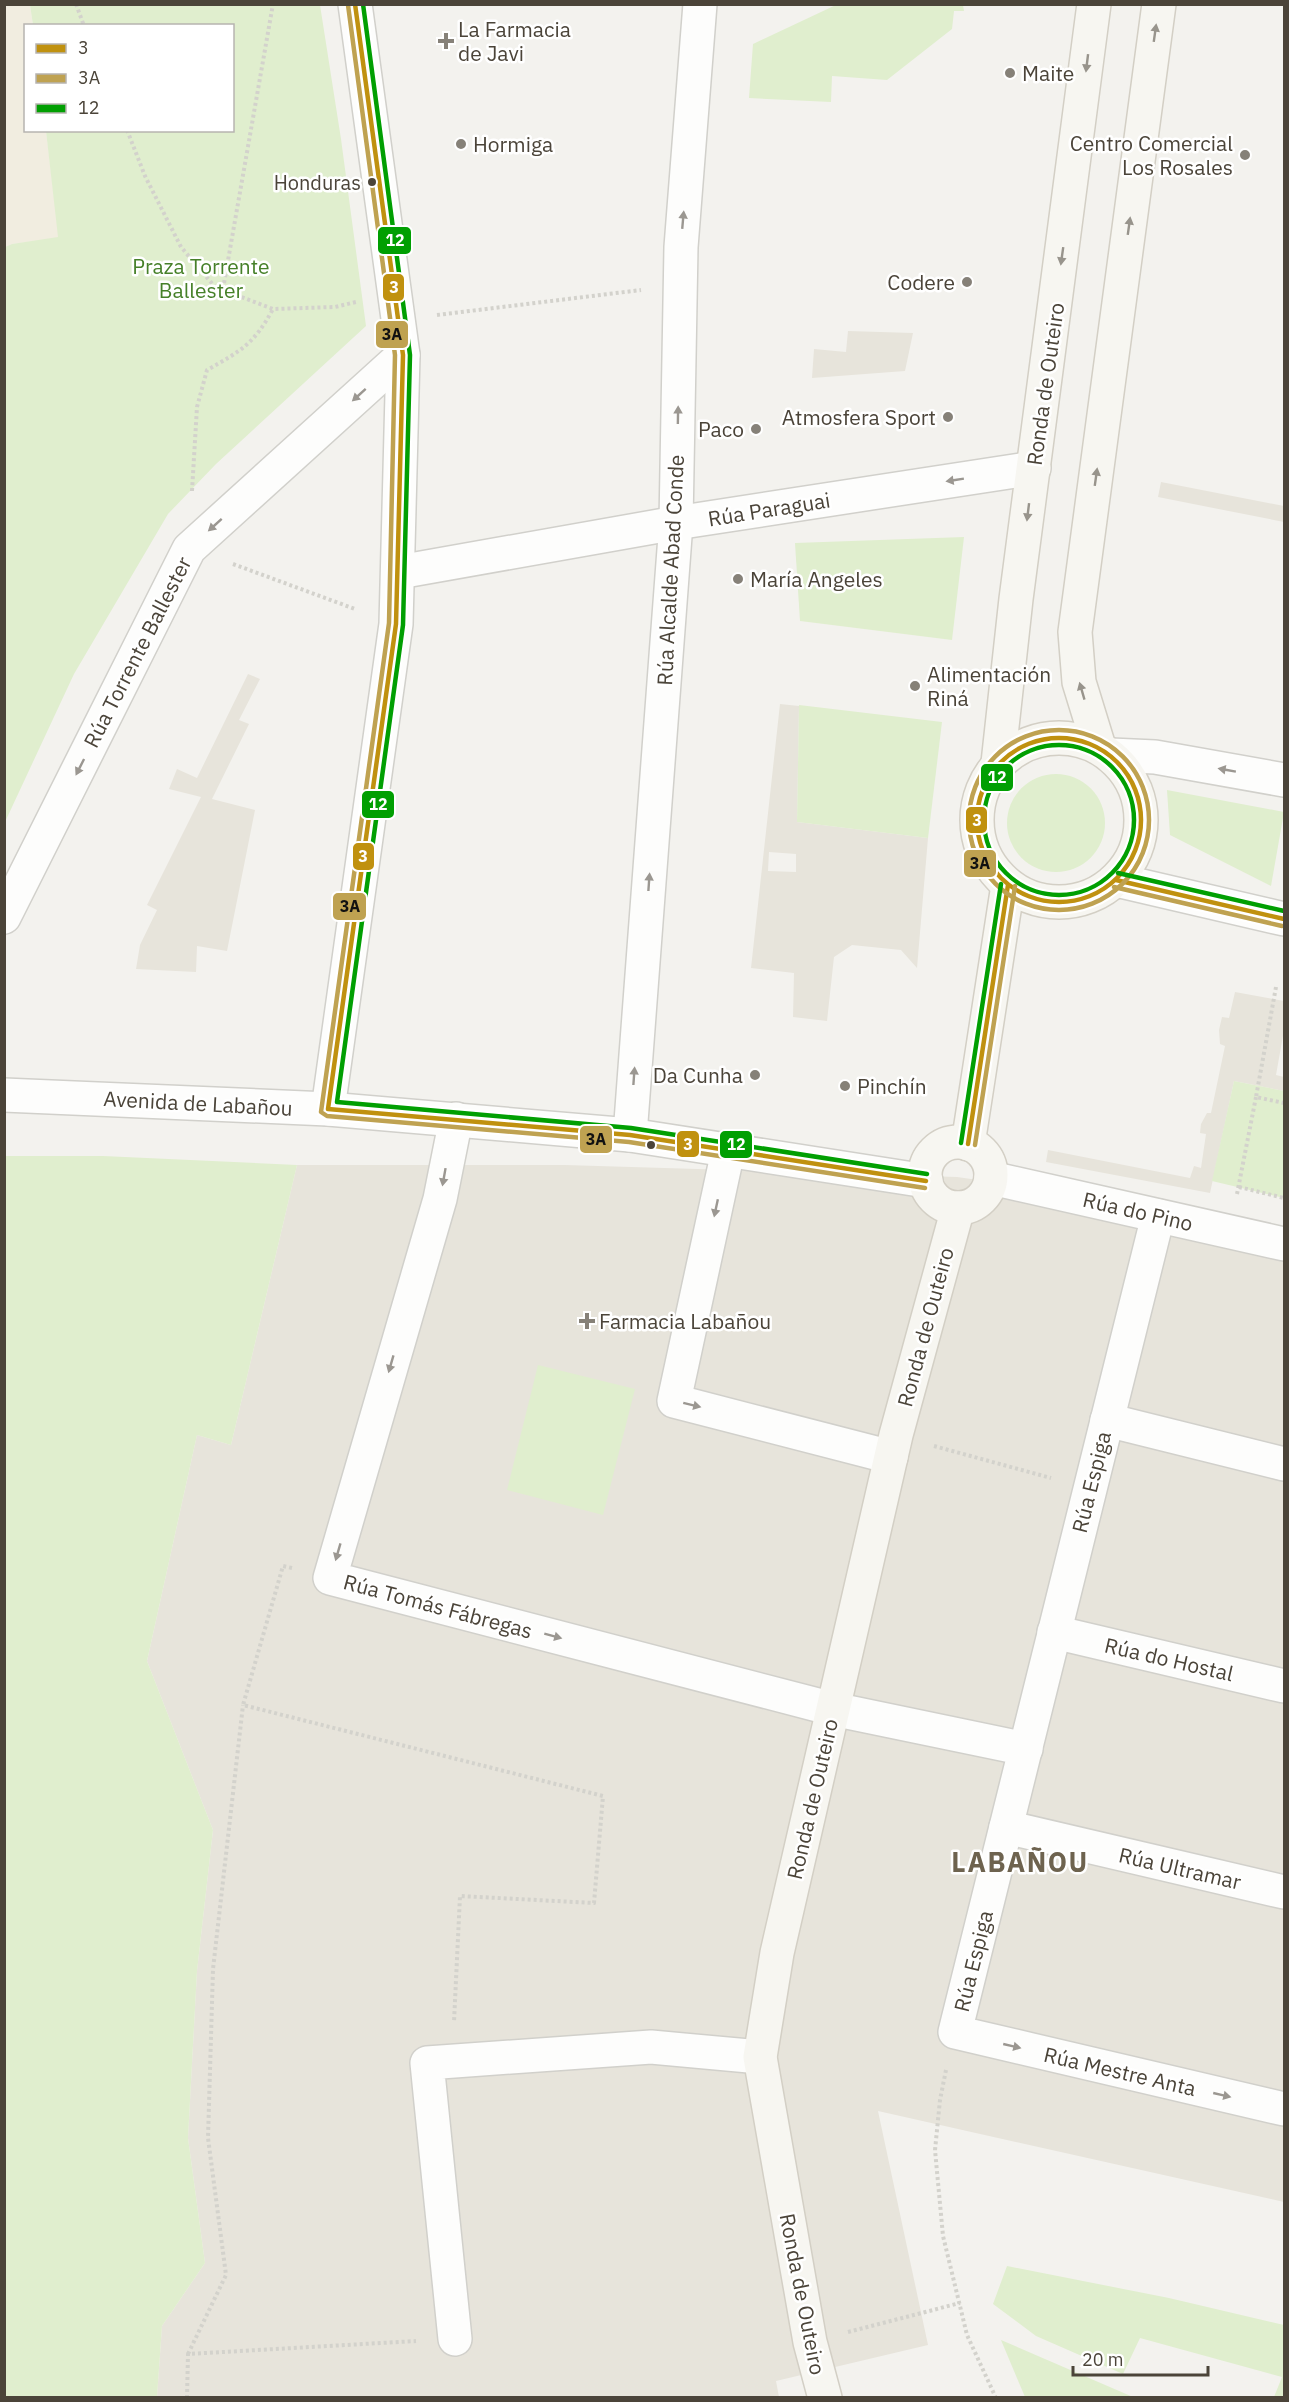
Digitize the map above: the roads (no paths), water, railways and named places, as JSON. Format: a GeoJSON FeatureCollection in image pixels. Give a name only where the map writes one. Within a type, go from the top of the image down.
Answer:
{"type":"FeatureCollection","features":[{"type":"Feature","properties":{"kind":"street"},"geometry":{"type":"LineString","coordinates":[[328,1109],[396,624],[399,572],[403,355],[355,4]]}},
{"type":"Feature","properties":{"kind":"street","name":"Rúa Alcalde Abad Conde"},"geometry":{"type":"LineString","coordinates":[[630,1135],[676,523],[681,247],[700,4]]}},
{"type":"Feature","properties":{"kind":"street","name":"Ronda de Outeiro"},"geometry":{"type":"LineString","coordinates":[[998,763],[1004,699],[1094,4]]}},
{"type":"Feature","properties":{"kind":"street","name":"Ronda de Outeiro"},"geometry":{"type":"LineString","coordinates":[[1105,751],[1079,682],[1075,632],[1159,4]]}},
{"type":"Feature","properties":{"kind":"street","name":"Rúa Torrente Ballester"},"geometry":{"type":"LineString","coordinates":[[4,917],[189,549],[403,355]]}},
{"type":"Feature","properties":{"kind":"street","name":"Rúa Paraguai"},"geometry":{"type":"LineString","coordinates":[[399,572],[676,523],[1034,468]]}},
{"type":"Feature","properties":{"kind":"street","name":"Ronda de Outeiro"},"geometry":{"type":"LineString","coordinates":[[1046,738],[1073,738],[1105,751],[1127,772],[1138,793],[1142,816],[1140,840],[1131,861],[1116,880],[1097,894],[1074,901],[1051,902],[1028,897],[1008,885],[989,865],[978,840],[976,813],[983,786],[998,763],[1019,747],[1046,738]]}},
{"type":"Feature","properties":{"kind":"street"},"geometry":{"type":"LineString","coordinates":[[1105,751],[1155,757],[1284,780]]}},
{"type":"Feature","properties":{"kind":"street"},"geometry":{"type":"LineString","coordinates":[[1116,880],[1284,919]]}},
{"type":"Feature","properties":{"kind":"street"},"geometry":{"type":"LineString","coordinates":[[968,1144],[1008,885]]}},
{"type":"Feature","properties":{"kind":"street","name":"Avenida de Labañou"},"geometry":{"type":"LineString","coordinates":[[4,1095],[328,1109],[630,1135],[926,1181]]}},
{"type":"Feature","properties":{"kind":"street","name":"Rúa Tomás Fábregas"},"geometry":{"type":"LineString","coordinates":[[456,1119],[440,1199],[330,1578],[833,1709]]}},
{"type":"Feature","properties":{"kind":"street"},"geometry":{"type":"LineString","coordinates":[[948,1143],[968,1144],[978,1148],[986,1156],[992,1178],[984,1195],[968,1207],[958,1208],[941,1203],[929,1190],[926,1181],[928,1163],[940,1148],[948,1143]]}},
{"type":"Feature","properties":{"kind":"street"},"geometry":{"type":"LineString","coordinates":[[728,1151],[674,1401],[893,1446]]}},
{"type":"Feature","properties":{"kind":"street","name":"Rúa do Pino"},"geometry":{"type":"LineString","coordinates":[[992,1178],[1284,1244]]}},
{"type":"Feature","properties":{"kind":"street","name":"Ronda de Outeiro"},"geometry":{"type":"LineString","coordinates":[[825,2397],[810,2342],[760,2057],[777,1953],[893,1446],[958,1208]]}},
{"type":"Feature","properties":{"kind":"street","name":"Rúa Espiga"},"geometry":{"type":"LineString","coordinates":[[955,2032],[1158,1216]]}},
{"type":"Feature","properties":{"kind":"street"},"geometry":{"type":"LineString","coordinates":[[1107,1420],[1284,1464]]}},
{"type":"Feature","properties":{"kind":"street","name":"Rúa do Hostal"},"geometry":{"type":"LineString","coordinates":[[1054,1632],[1284,1686]]}},
{"type":"Feature","properties":{"kind":"street"},"geometry":{"type":"LineString","coordinates":[[833,1709],[1026,1749]]}},
{"type":"Feature","properties":{"kind":"street","name":"Rúa Ultramar"},"geometry":{"type":"LineString","coordinates":[[1006,1827],[1284,1892]]}},
{"type":"Feature","properties":{"kind":"street","name":"Rúa Mestre Anta"},"geometry":{"type":"LineString","coordinates":[[955,2032],[1284,2109]]}},
{"type":"Feature","properties":{"kind":"street"},"geometry":{"type":"LineString","coordinates":[[455,2339],[427,2063],[651,2047],[760,2057]]}},
{"type":"Feature","properties":{"kind":"place","name":"La Farmacia de Javi"},"geometry":{"type":"Point","coordinates":[446,41]}},
{"type":"Feature","properties":{"kind":"place","name":"Maite"},"geometry":{"type":"Point","coordinates":[1010,73]}},
{"type":"Feature","properties":{"kind":"place","name":"Hormiga"},"geometry":{"type":"Point","coordinates":[461,144]}},
{"type":"Feature","properties":{"kind":"place","name":"Centro Comercial Los Rosales"},"geometry":{"type":"Point","coordinates":[1245,155]}},
{"type":"Feature","properties":{"kind":"place","name":"Honduras"},"geometry":{"type":"Point","coordinates":[372,182]}},
{"type":"Feature","properties":{"kind":"place","name":"Codere"},"geometry":{"type":"Point","coordinates":[967,282]}},
{"type":"Feature","properties":{"kind":"place","name":"Atmosfera Sport"},"geometry":{"type":"Point","coordinates":[948,417]}},
{"type":"Feature","properties":{"kind":"place","name":"Paco"},"geometry":{"type":"Point","coordinates":[756,429]}},
{"type":"Feature","properties":{"kind":"place","name":"María Angeles"},"geometry":{"type":"Point","coordinates":[738,579]}},
{"type":"Feature","properties":{"kind":"place","name":"Alimentación Riná"},"geometry":{"type":"Point","coordinates":[915,686]}},
{"type":"Feature","properties":{"kind":"place","name":"Da Cunha"},"geometry":{"type":"Point","coordinates":[755,1075]}},
{"type":"Feature","properties":{"kind":"place","name":"Pinchín"},"geometry":{"type":"Point","coordinates":[845,1086]}},
{"type":"Feature","properties":{"kind":"place","name":"Farmacia Labañou"},"geometry":{"type":"Point","coordinates":[587,1321]}},
{"type":"Feature","properties":{"kind":"district","name":"LABAÑOU"},"geometry":{"type":"Point","coordinates":[1020,1861]}},
{"type":"Feature","properties":{"kind":"park label","name":"Praza Torrente Ballester"},"geometry":{"type":"Point","coordinates":[201,278]}}]}
